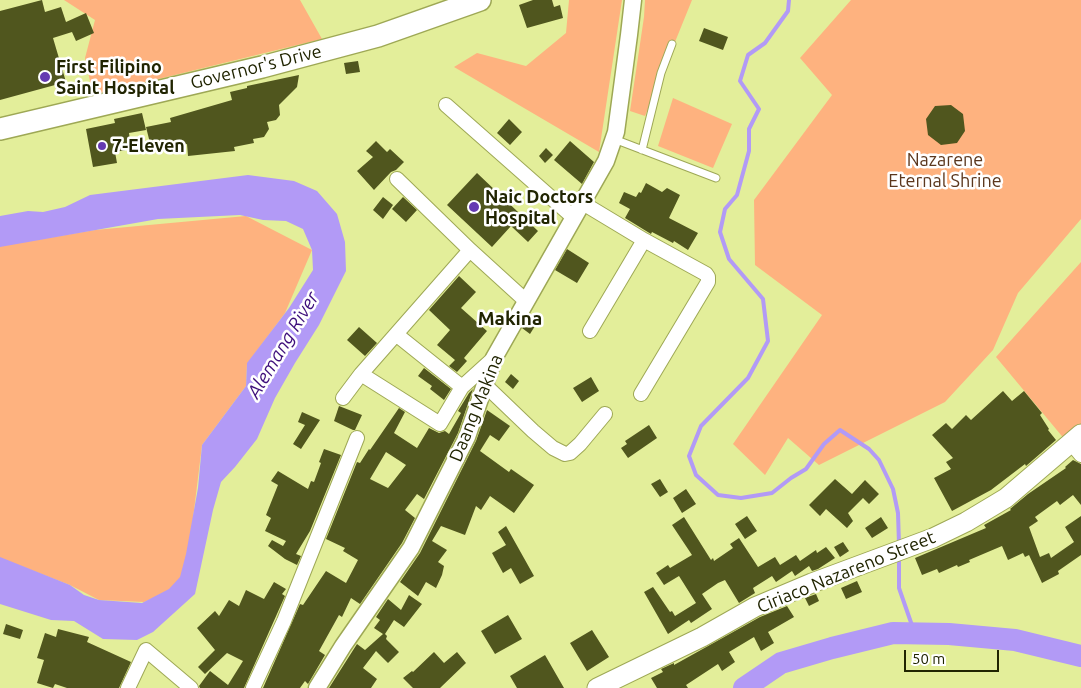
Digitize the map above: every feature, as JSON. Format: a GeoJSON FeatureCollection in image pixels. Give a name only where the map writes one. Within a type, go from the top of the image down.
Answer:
{"type":"FeatureCollection","features":[{"type":"Feature","properties":{"kind":"main road","name":"Governor's Drive"},"geometry":{"type":"LineString","coordinates":[[0,128],[272,64],[378,36],[480,0]]}},
{"type":"Feature","properties":{"kind":"main road","name":"Ciriaco Nazareno Street"},"geometry":{"type":"LineString","coordinates":[[597,688],[702,637],[755,607],[812,583],[933,538],[966,522],[1006,498],[1078,444]]}},
{"type":"Feature","properties":{"kind":"street","name":"Daang Makina"},"geometry":{"type":"LineString","coordinates":[[317,688],[343,646],[411,548],[467,437],[494,358],[606,161],[614,139],[630,35],[633,0]]}},
{"type":"Feature","properties":{"kind":"street"},"geometry":{"type":"LineString","coordinates":[[446,105],[573,217]]}},
{"type":"Feature","properties":{"kind":"street"},"geometry":{"type":"LineString","coordinates":[[398,179],[470,250],[526,301]]}},
{"type":"Feature","properties":{"kind":"street"},"geometry":{"type":"LineString","coordinates":[[582,202],[644,240],[706,274],[708,277],[708,282],[641,394]]}},
{"type":"Feature","properties":{"kind":"street"},"geometry":{"type":"LineString","coordinates":[[590,331],[644,240]]}},
{"type":"Feature","properties":{"kind":"street"},"geometry":{"type":"LineString","coordinates":[[343,398],[361,374],[470,250]]}},
{"type":"Feature","properties":{"kind":"street"},"geometry":{"type":"LineString","coordinates":[[397,335],[462,387]]}},
{"type":"Feature","properties":{"kind":"street"},"geometry":{"type":"LineString","coordinates":[[361,374],[440,424],[462,387],[494,358]]}},
{"type":"Feature","properties":{"kind":"street"},"geometry":{"type":"LineString","coordinates":[[485,385],[533,431],[553,448],[565,454],[570,453],[580,444],[605,414]]}},
{"type":"Feature","properties":{"kind":"street"},"geometry":{"type":"LineString","coordinates":[[253,688],[284,621],[357,438]]}},
{"type":"Feature","properties":{"kind":"street"},"geometry":{"type":"LineString","coordinates":[[128,688],[146,650],[191,688]]}},
{"type":"Feature","properties":{"kind":"lane"},"geometry":{"type":"LineString","coordinates":[[642,150],[661,74],[672,44]]}},
{"type":"Feature","properties":{"kind":"lane"},"geometry":{"type":"LineString","coordinates":[[614,139],[716,178]]}},
{"type":"Feature","properties":{"kind":"green space"},"geometry":{"type":"Polygon","coordinates":[[[64,0],[300,0],[322,39],[93,95],[85,58],[95,20],[64,0]]]}},
{"type":"Feature","properties":{"kind":"green space"},"geometry":{"type":"Polygon","coordinates":[[[569,0],[622,0],[599,152],[454,67],[477,53],[526,66],[566,33],[569,0]]]}},
{"type":"Feature","properties":{"kind":"green space"},"geometry":{"type":"Polygon","coordinates":[[[645,0],[692,0],[645,116],[630,111],[645,0]]]}},
{"type":"Feature","properties":{"kind":"green space","name":"Nazarene Eternal Shrine"},"geometry":{"type":"Polygon","coordinates":[[[851,0],[1081,0],[1081,219],[1018,293],[993,350],[945,402],[819,465],[788,438],[765,475],[733,444],[822,315],[755,265],[754,200],[832,95],[800,58],[851,0]]]}},
{"type":"Feature","properties":{"kind":"green space"},"geometry":{"type":"Polygon","coordinates":[[[673,98],[732,124],[713,168],[658,146],[673,98]]]}},
{"type":"Feature","properties":{"kind":"green space"},"geometry":{"type":"Polygon","coordinates":[[[246,216],[312,250],[285,313],[247,364],[246,386],[202,445],[185,584],[144,602],[99,600],[70,585],[0,558],[0,246],[95,230],[246,216]]]}},
{"type":"Feature","properties":{"kind":"green space"},"geometry":{"type":"Polygon","coordinates":[[[1081,262],[1081,426],[1066,441],[996,357],[1081,262]]]}},
{"type":"Feature","properties":{"kind":"water","name":"Alemang River"},"geometry":{"type":"Polygon","coordinates":[[[248,175],[294,181],[317,191],[337,214],[345,242],[346,271],[319,325],[275,398],[257,439],[221,482],[195,594],[153,632],[137,640],[103,639],[74,621],[51,620],[0,604],[0,557],[70,585],[84,595],[99,600],[142,603],[169,589],[180,577],[186,554],[198,488],[202,445],[246,386],[247,363],[289,308],[313,270],[312,250],[303,229],[286,221],[263,220],[240,215],[158,219],[0,247],[0,216],[28,211],[43,212],[65,207],[90,195],[248,175]]]}},
{"type":"Feature","properties":{"kind":"building","name":"First Filipino Saint Hospital"},"geometry":{"type":"Polygon","coordinates":[[[42,0],[45,12],[61,7],[66,22],[86,13],[94,33],[76,41],[72,32],[53,38],[66,82],[0,100],[0,11],[42,0]]]}},
{"type":"Feature","properties":{"kind":"building"},"geometry":{"type":"Polygon","coordinates":[[[533,0],[552,0],[554,7],[560,5],[563,18],[527,28],[519,5],[533,0]]]}},
{"type":"Feature","properties":{"kind":"building"},"geometry":{"type":"Polygon","coordinates":[[[704,28],[728,37],[723,50],[699,41],[704,28]]]}},
{"type":"Feature","properties":{"kind":"building"},"geometry":{"type":"Polygon","coordinates":[[[358,61],[360,72],[346,74],[344,63],[358,61]]]}},
{"type":"Feature","properties":{"kind":"building"},"geometry":{"type":"Polygon","coordinates":[[[299,75],[297,87],[279,105],[280,115],[276,120],[267,122],[269,129],[264,137],[253,139],[254,143],[234,147],[235,151],[188,156],[187,144],[167,149],[167,140],[150,143],[146,127],[171,122],[170,118],[232,100],[230,92],[247,88],[247,86],[299,75]]]}},
{"type":"Feature","properties":{"kind":"building"},"geometry":{"type":"Polygon","coordinates":[[[951,105],[963,114],[965,131],[957,143],[941,145],[928,135],[926,119],[935,106],[951,105]]]}},
{"type":"Feature","properties":{"kind":"building"},"geometry":{"type":"Polygon","coordinates":[[[142,113],[146,130],[129,133],[131,149],[115,152],[117,163],[93,167],[86,129],[115,123],[114,119],[142,113]]]}},
{"type":"Feature","properties":{"kind":"building"},"geometry":{"type":"Polygon","coordinates":[[[509,119],[522,132],[510,145],[497,133],[509,119]]]}},
{"type":"Feature","properties":{"kind":"building"},"geometry":{"type":"Polygon","coordinates":[[[376,141],[387,152],[390,149],[404,162],[391,172],[374,190],[357,171],[373,157],[366,151],[376,141]]]}},
{"type":"Feature","properties":{"kind":"building"},"geometry":{"type":"Polygon","coordinates":[[[570,141],[594,162],[582,184],[554,160],[570,141]]]}},
{"type":"Feature","properties":{"kind":"building"},"geometry":{"type":"Polygon","coordinates":[[[546,148],[553,155],[545,163],[539,156],[546,148]]]}},
{"type":"Feature","properties":{"kind":"building"},"geometry":{"type":"Polygon","coordinates":[[[477,173],[538,231],[528,242],[511,226],[492,247],[447,205],[477,173]]]}},
{"type":"Feature","properties":{"kind":"building"},"geometry":{"type":"Polygon","coordinates":[[[646,183],[662,192],[667,188],[680,195],[669,218],[698,233],[688,250],[674,241],[673,243],[652,232],[651,234],[625,218],[630,209],[619,203],[624,192],[636,197],[639,192],[641,193],[646,183]]]}},
{"type":"Feature","properties":{"kind":"building"},"geometry":{"type":"Polygon","coordinates":[[[383,197],[393,205],[383,219],[373,210],[383,197]]]}},
{"type":"Feature","properties":{"kind":"building"},"geometry":{"type":"Polygon","coordinates":[[[403,197],[417,210],[406,222],[392,209],[403,197]]]}},
{"type":"Feature","properties":{"kind":"building"},"geometry":{"type":"Polygon","coordinates":[[[567,249],[589,263],[577,283],[555,270],[567,249]]]}},
{"type":"Feature","properties":{"kind":"building"},"geometry":{"type":"Polygon","coordinates":[[[459,276],[476,292],[461,308],[487,331],[464,358],[467,361],[457,372],[449,366],[455,360],[437,345],[450,330],[429,310],[459,276]]]}},
{"type":"Feature","properties":{"kind":"building"},"geometry":{"type":"Polygon","coordinates":[[[527,320],[535,326],[530,334],[522,328],[527,320]]]}},
{"type":"Feature","properties":{"kind":"building"},"geometry":{"type":"Polygon","coordinates":[[[359,327],[377,343],[365,356],[347,340],[359,327]]]}},
{"type":"Feature","properties":{"kind":"building"},"geometry":{"type":"Polygon","coordinates":[[[424,368],[451,389],[444,400],[430,389],[432,386],[418,376],[424,368]]]}},
{"type":"Feature","properties":{"kind":"building"},"geometry":{"type":"Polygon","coordinates":[[[511,374],[519,381],[513,389],[505,382],[511,374]]]}},
{"type":"Feature","properties":{"kind":"building"},"geometry":{"type":"Polygon","coordinates":[[[591,377],[599,391],[582,402],[573,388],[591,377]]]}},
{"type":"Feature","properties":{"kind":"building"},"geometry":{"type":"Polygon","coordinates":[[[473,389],[458,433],[424,499],[417,494],[405,510],[415,518],[402,543],[360,604],[351,598],[342,617],[339,615],[319,651],[325,655],[308,684],[305,681],[300,688],[263,688],[300,604],[303,605],[326,571],[346,583],[358,560],[343,551],[345,548],[326,539],[357,462],[360,463],[399,408],[405,412],[394,433],[417,448],[429,428],[439,433],[445,431],[449,434],[461,413],[458,411],[473,389]],[[386,452],[370,479],[388,488],[406,465],[386,452]]]}},
{"type":"Feature","properties":{"kind":"building"},"geometry":{"type":"Polygon","coordinates":[[[1003,391],[1012,401],[1024,391],[1042,413],[1040,415],[1056,440],[1026,466],[1025,464],[991,490],[952,511],[934,478],[951,469],[946,462],[953,458],[932,435],[946,423],[952,429],[966,415],[971,420],[1003,391]]]}},
{"type":"Feature","properties":{"kind":"building"},"geometry":{"type":"Polygon","coordinates":[[[339,406],[362,415],[355,430],[334,421],[339,406]]]}},
{"type":"Feature","properties":{"kind":"building"},"geometry":{"type":"Polygon","coordinates":[[[487,410],[510,426],[499,441],[490,435],[480,451],[509,472],[511,469],[534,485],[514,513],[490,496],[481,510],[476,506],[465,535],[441,526],[432,541],[447,550],[438,562],[444,566],[442,575],[436,588],[426,582],[418,596],[400,582],[420,553],[476,441],[487,410]]]}},
{"type":"Feature","properties":{"kind":"building"},"geometry":{"type":"Polygon","coordinates":[[[302,412],[320,420],[301,449],[293,444],[305,425],[298,422],[302,412]]]}},
{"type":"Feature","properties":{"kind":"building"},"geometry":{"type":"Polygon","coordinates":[[[649,425],[657,438],[628,458],[621,448],[627,444],[625,441],[649,425]]]}},
{"type":"Feature","properties":{"kind":"building"},"geometry":{"type":"Polygon","coordinates":[[[324,449],[341,455],[310,531],[296,554],[301,556],[297,565],[285,559],[268,546],[272,540],[283,546],[286,541],[265,531],[271,518],[266,515],[278,485],[271,481],[278,471],[308,489],[311,481],[314,482],[324,449]]]}},
{"type":"Feature","properties":{"kind":"building"},"geometry":{"type":"Polygon","coordinates":[[[1073,460],[1081,464],[1081,505],[1073,495],[1060,505],[1057,501],[1035,517],[1038,521],[1029,527],[1040,557],[1049,553],[1051,558],[1074,542],[1065,527],[1081,516],[1081,555],[1058,571],[1059,574],[1042,583],[1029,555],[1025,557],[1023,553],[1008,560],[1002,546],[969,560],[970,562],[958,567],[957,565],[939,573],[937,569],[922,575],[915,558],[986,528],[984,525],[1011,510],[1028,494],[1066,468],[1073,460]]]}},
{"type":"Feature","properties":{"kind":"building"},"geometry":{"type":"Polygon","coordinates":[[[660,479],[668,492],[660,497],[651,484],[660,479]]]}},
{"type":"Feature","properties":{"kind":"building"},"geometry":{"type":"Polygon","coordinates":[[[835,479],[852,494],[865,480],[879,494],[869,504],[863,498],[848,513],[853,521],[847,528],[826,509],[820,516],[809,505],[835,479]]]}},
{"type":"Feature","properties":{"kind":"building"},"geometry":{"type":"Polygon","coordinates":[[[686,489],[696,504],[682,513],[673,498],[686,489]]]}},
{"type":"Feature","properties":{"kind":"building"},"geometry":{"type":"Polygon","coordinates":[[[747,516],[757,531],[745,539],[735,524],[747,516]]]}},
{"type":"Feature","properties":{"kind":"building"},"geometry":{"type":"Polygon","coordinates":[[[684,517],[711,560],[713,558],[714,561],[733,548],[730,544],[739,538],[758,567],[775,557],[780,565],[796,555],[800,561],[816,550],[817,553],[826,547],[835,558],[812,571],[809,566],[795,576],[792,571],[776,582],[772,576],[753,588],[755,593],[739,603],[725,580],[718,583],[702,594],[712,609],[691,623],[689,620],[668,634],[644,592],[653,587],[670,612],[672,611],[675,616],[696,603],[679,576],[664,585],[656,573],[668,565],[670,568],[692,555],[672,525],[684,517]]]}},
{"type":"Feature","properties":{"kind":"building"},"geometry":{"type":"Polygon","coordinates":[[[881,517],[888,528],[872,538],[865,528],[881,517]]]}},
{"type":"Feature","properties":{"kind":"building"},"geometry":{"type":"Polygon","coordinates":[[[506,526],[534,576],[520,584],[511,568],[503,573],[492,553],[506,545],[498,532],[506,526]]]}},
{"type":"Feature","properties":{"kind":"building"},"geometry":{"type":"Polygon","coordinates":[[[843,542],[849,551],[840,557],[834,547],[843,542]]]}},
{"type":"Feature","properties":{"kind":"building"},"geometry":{"type":"Polygon","coordinates":[[[857,581],[862,592],[846,599],[841,588],[857,581]]]}},
{"type":"Feature","properties":{"kind":"building"},"geometry":{"type":"Polygon","coordinates":[[[274,582],[286,589],[282,594],[285,596],[244,688],[200,688],[199,686],[210,671],[228,685],[243,661],[227,653],[205,674],[198,667],[215,650],[197,628],[215,611],[219,616],[229,600],[239,606],[246,590],[264,599],[274,582]]]}},
{"type":"Feature","properties":{"kind":"building"},"geometry":{"type":"Polygon","coordinates":[[[816,594],[819,601],[809,606],[805,598],[816,594]]]}},
{"type":"Feature","properties":{"kind":"building"},"geometry":{"type":"Polygon","coordinates":[[[409,595],[422,604],[404,627],[394,620],[385,634],[387,636],[386,639],[399,652],[388,663],[376,651],[363,668],[377,679],[371,688],[329,688],[357,644],[365,650],[383,634],[374,628],[380,620],[376,617],[388,599],[401,610],[409,595]]]}},
{"type":"Feature","properties":{"kind":"building"},"geometry":{"type":"Polygon","coordinates":[[[787,606],[794,617],[768,632],[774,643],[761,651],[754,637],[729,652],[735,662],[722,671],[718,664],[686,685],[688,688],[657,688],[651,678],[663,672],[661,669],[674,663],[674,665],[760,617],[787,606]]]}},
{"type":"Feature","properties":{"kind":"building"},"geometry":{"type":"Polygon","coordinates":[[[508,615],[522,639],[495,654],[481,631],[508,615]]]}},
{"type":"Feature","properties":{"kind":"building"},"geometry":{"type":"Polygon","coordinates":[[[6,624],[23,630],[20,639],[3,634],[6,624]]]}},
{"type":"Feature","properties":{"kind":"building"},"geometry":{"type":"Polygon","coordinates":[[[58,629],[89,637],[87,642],[131,662],[119,688],[67,688],[55,684],[53,688],[37,683],[44,660],[37,658],[45,633],[56,637],[58,629]]]}},
{"type":"Feature","properties":{"kind":"building"},"geometry":{"type":"Polygon","coordinates":[[[592,630],[609,657],[587,671],[570,643],[592,630]]]}},
{"type":"Feature","properties":{"kind":"building"},"geometry":{"type":"Polygon","coordinates":[[[434,652],[444,663],[457,652],[466,663],[440,688],[413,688],[403,678],[413,672],[434,652]]]}},
{"type":"Feature","properties":{"kind":"building"},"geometry":{"type":"Polygon","coordinates":[[[545,655],[564,688],[517,688],[510,676],[545,655]]]}},
{"type":"Feature","properties":{"kind":"waterway"},"geometry":{"type":"LineString","coordinates":[[789,0],[788,11],[765,43],[748,55],[740,81],[759,109],[749,129],[749,151],[737,195],[725,209],[720,232],[729,259],[763,299],[768,341],[748,378],[701,426],[689,456],[696,475],[718,495],[741,498],[772,493],[806,469],[824,444],[840,430],[869,449],[879,460],[893,489],[898,513],[899,544]]}},
{"type":"Feature","properties":{"kind":"waterway"},"geometry":{"type":"LineString","coordinates":[[899,556],[899,588],[915,634]]}},
{"type":"Feature","properties":{"kind":"waterway"},"geometry":{"type":"LineString","coordinates":[[744,688],[781,663],[893,633],[949,634],[1015,640],[1081,656]]}},
{"type":"Feature","properties":{"kind":"place","name":"First Filipino Saint Hospital"},"geometry":{"type":"Point","coordinates":[45,77]}},
{"type":"Feature","properties":{"kind":"place","name":"7-Eleven"},"geometry":{"type":"Point","coordinates":[102,146]}},
{"type":"Feature","properties":{"kind":"place","name":"Naic Doctors Hospital"},"geometry":{"type":"Point","coordinates":[474,207]}},
{"type":"Feature","properties":{"kind":"district","name":"Makina"},"geometry":{"type":"Point","coordinates":[510,319]}}]}
